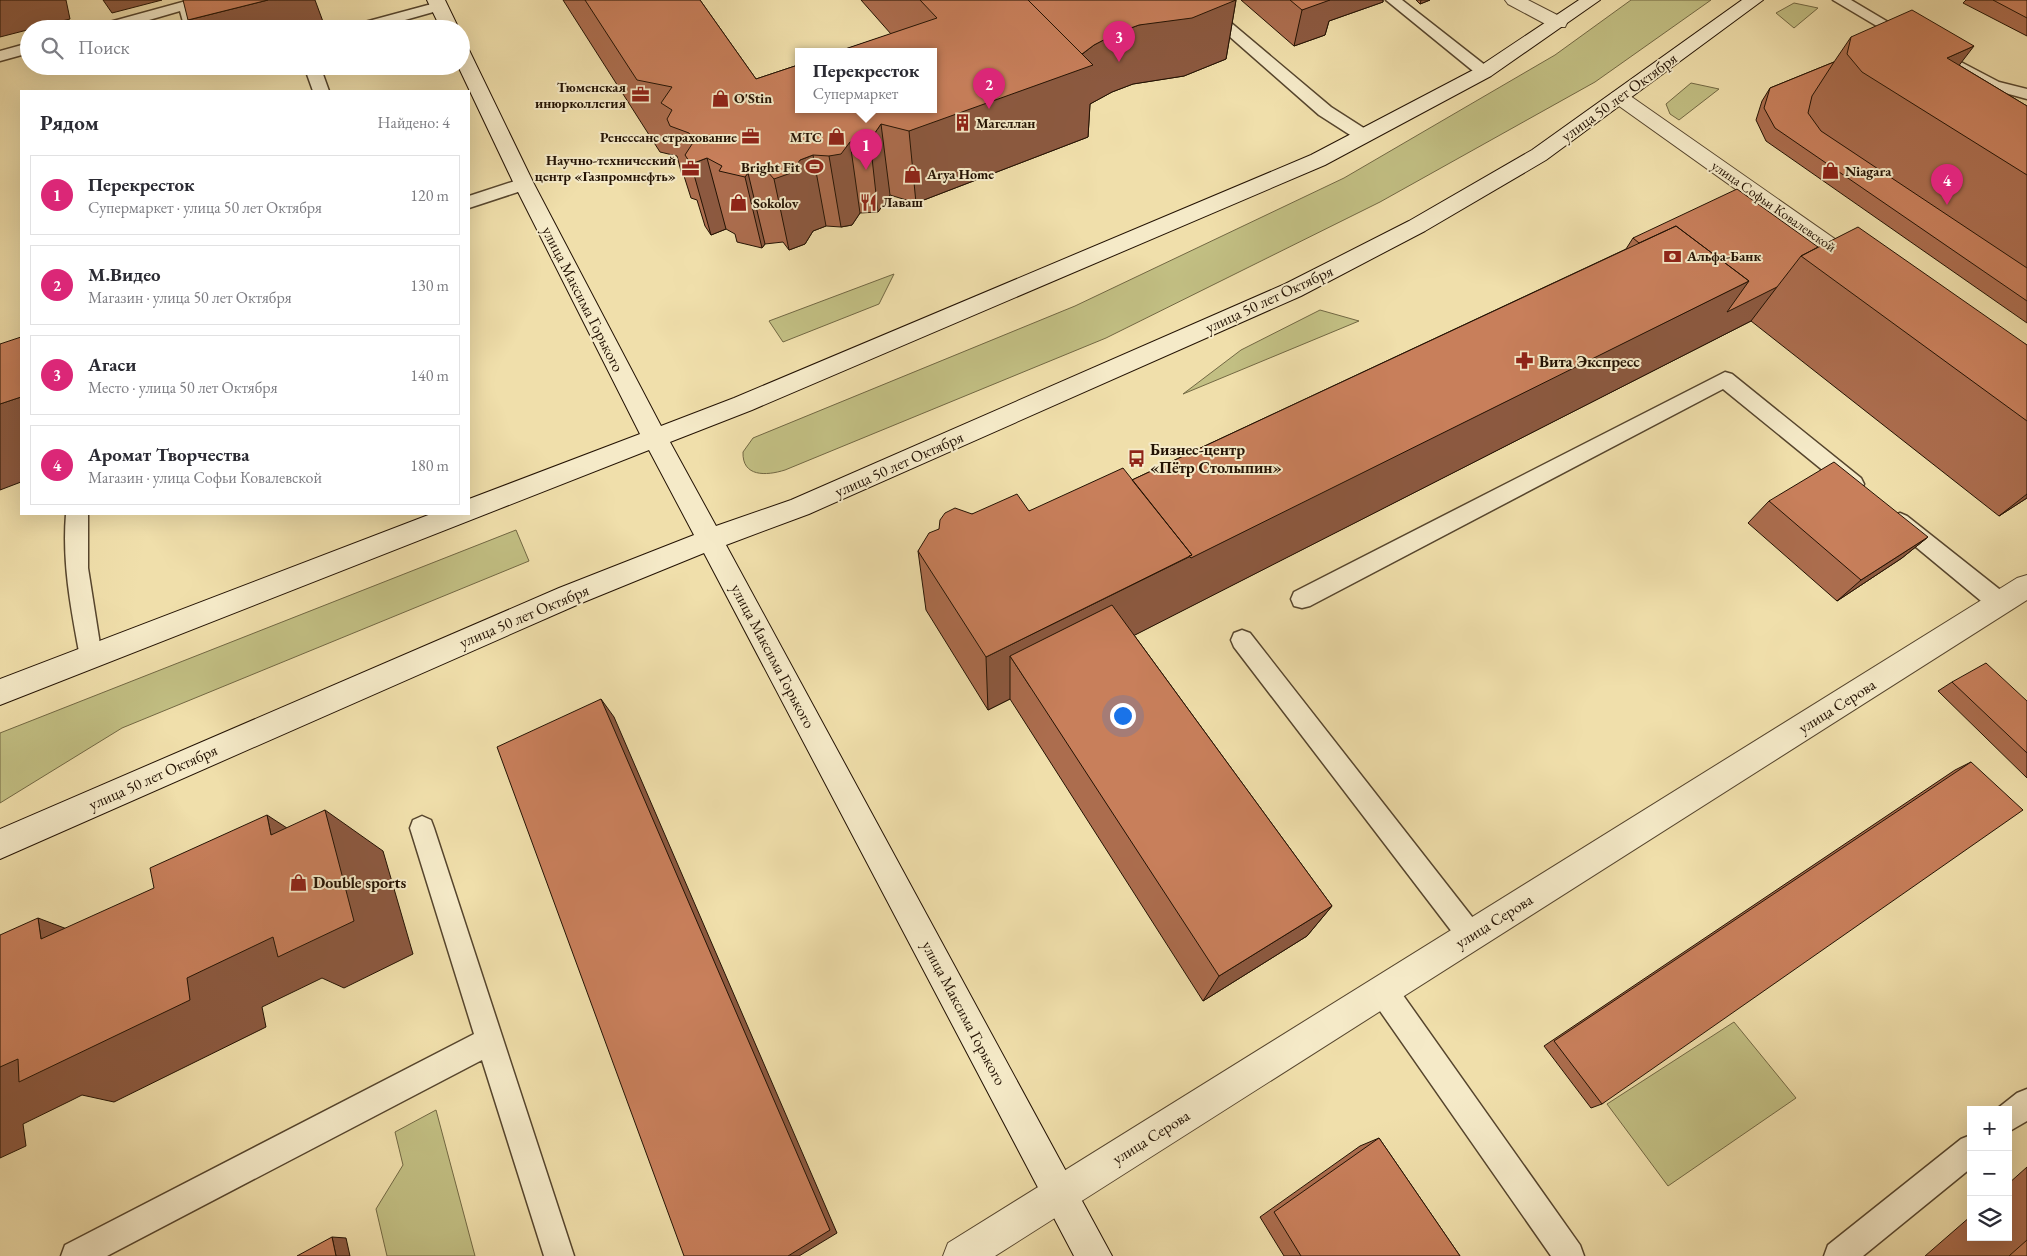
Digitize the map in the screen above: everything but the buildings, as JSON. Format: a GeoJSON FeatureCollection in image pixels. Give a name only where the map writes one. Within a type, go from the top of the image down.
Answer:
{"type":"FeatureCollection","features":[{"type":"Feature","properties":{"kind":"main road"},"geometry":{"type":"LineString","coordinates":[[1514,0],[1558,23]]}},
{"type":"Feature","properties":{"kind":"main road"},"geometry":{"type":"LineString","coordinates":[[470,510],[743,404],[1318,160],[1484,72],[1591,0]]}},
{"type":"Feature","properties":{"kind":"main road","name":"улица 50 лет Октября"},"geometry":{"type":"LineString","coordinates":[[0,844],[560,600],[711,538],[810,503],[1293,290],[1417,226],[1539,155],[1754,0]]}},
{"type":"Feature","properties":{"kind":"main road"},"geometry":{"type":"LineString","coordinates":[[437,3],[446,20]]}},
{"type":"Feature","properties":{"kind":"main road","name":"улица Максима Горького"},"geometry":{"type":"LineString","coordinates":[[470,71],[524,184],[655,438],[711,538],[1094,1256]]}},
{"type":"Feature","properties":{"kind":"main road","name":"улица Софьи Ковалевской"},"geometry":{"type":"LineString","coordinates":[[1619,97],[1875,278]]}},
{"type":"Feature","properties":{"kind":"main road"},"geometry":{"type":"LineString","coordinates":[[0,692],[456,515]]}},
{"type":"Feature","properties":{"kind":"main road","name":"улица Серова"},"geometry":{"type":"LineString","coordinates":[[960,1256],[2027,586]]}},
{"type":"Feature","properties":{"kind":"lane"},"geometry":{"type":"LineString","coordinates":[[1195,0],[1325,111],[1364,136]]}},
{"type":"Feature","properties":{"kind":"lane"},"geometry":{"type":"LineString","coordinates":[[1393,0],[1484,72]]}},
{"type":"Feature","properties":{"kind":"lane"},"geometry":{"type":"LineString","coordinates":[[1840,0],[1917,43]]}},
{"type":"Feature","properties":{"kind":"lane"},"geometry":{"type":"LineString","coordinates":[[383,20],[437,3]]}},
{"type":"Feature","properties":{"kind":"lane"},"geometry":{"type":"LineString","coordinates":[[132,20],[186,5],[190,20]]}},
{"type":"Feature","properties":{"kind":"lane"},"geometry":{"type":"LineString","coordinates":[[0,56],[20,50]]}},
{"type":"Feature","properties":{"kind":"lane"},"geometry":{"type":"LineString","coordinates":[[1943,57],[1993,85],[2027,94]]}},
{"type":"Feature","properties":{"kind":"lane"},"geometry":{"type":"LineString","coordinates":[[315,75],[321,90]]}},
{"type":"Feature","properties":{"kind":"lane"},"geometry":{"type":"LineString","coordinates":[[1981,101],[1993,85]]}},
{"type":"Feature","properties":{"kind":"lane"},"geometry":{"type":"LineString","coordinates":[[470,202],[524,184]]}},
{"type":"Feature","properties":{"kind":"lane"},"geometry":{"type":"LineString","coordinates":[[1302,600],[1725,379],[2000,603]]}},
{"type":"Feature","properties":{"kind":"lane"},"geometry":{"type":"LineString","coordinates":[[77,515],[74,538],[79,589],[91,657]]}},
{"type":"Feature","properties":{"kind":"lane"},"geometry":{"type":"LineString","coordinates":[[1242,640],[1470,936]]}},
{"type":"Feature","properties":{"kind":"lane"},"geometry":{"type":"LineString","coordinates":[[422,828],[559,1256]]}},
{"type":"Feature","properties":{"kind":"lane"},"geometry":{"type":"LineString","coordinates":[[1383,991],[1569,1256]]}},
{"type":"Feature","properties":{"kind":"lane"},"geometry":{"type":"LineString","coordinates":[[76,1256],[490,1041]]}},
{"type":"Feature","properties":{"kind":"lane"},"geometry":{"type":"LineString","coordinates":[[2012,1115],[2027,1103]]}},
{"type":"Feature","properties":{"kind":"lane"},"geometry":{"type":"LineString","coordinates":[[1839,1256],[1967,1151]]}},
{"type":"Feature","properties":{"kind":"shaded area"},"geometry":{"type":"Polygon","coordinates":[[[1631,0],[1711,0],[1595,82],[1380,202],[1106,338],[785,470],[763,474],[756,473],[746,466],[743,452],[753,438],[1075,306],[1344,178],[1555,55],[1631,0]]]}},
{"type":"Feature","properties":{"kind":"shaded area"},"geometry":{"type":"Polygon","coordinates":[[[1794,3],[1818,8],[1794,28],[1776,13],[1794,3]]]}},
{"type":"Feature","properties":{"kind":"shaded area"},"geometry":{"type":"Polygon","coordinates":[[[1691,83],[1719,89],[1679,120],[1670,114],[1666,104],[1691,83]]]}},
{"type":"Feature","properties":{"kind":"shaded area"},"geometry":{"type":"Polygon","coordinates":[[[894,274],[879,304],[783,342],[769,321],[894,274]]]}},
{"type":"Feature","properties":{"kind":"shaded area"},"geometry":{"type":"Polygon","coordinates":[[[1320,310],[1359,321],[1183,394],[1241,350],[1320,310]]]}},
{"type":"Feature","properties":{"kind":"shaded area"},"geometry":{"type":"Polygon","coordinates":[[[516,530],[529,561],[122,728],[0,803],[0,733],[516,530]]]}},
{"type":"Feature","properties":{"kind":"shaded area"},"geometry":{"type":"Polygon","coordinates":[[[1734,1022],[1796,1098],[1668,1186],[1607,1104],[1734,1022]]]}},
{"type":"Feature","properties":{"kind":"shaded area"},"geometry":{"type":"Polygon","coordinates":[[[436,1110],[475,1256],[387,1256],[376,1209],[403,1165],[395,1132],[436,1110]]]}},
{"type":"Feature","properties":{"kind":"place","name":"Агаси"},"geometry":{"type":"Point","coordinates":[1119,62]}},
{"type":"Feature","properties":{"kind":"place","name":"Тюменская инюрколлегия"},"geometry":{"type":"Point","coordinates":[640,95]}},
{"type":"Feature","properties":{"kind":"place","name":"O'Stin"},"geometry":{"type":"Point","coordinates":[720,98]}},
{"type":"Feature","properties":{"kind":"place","name":"М.Видео"},"geometry":{"type":"Point","coordinates":[989,109]}},
{"type":"Feature","properties":{"kind":"place","name":"Магеллан"},"geometry":{"type":"Point","coordinates":[962,123]}},
{"type":"Feature","properties":{"kind":"place","name":"Ренессанс страхование"},"geometry":{"type":"Point","coordinates":[751,137]}},
{"type":"Feature","properties":{"kind":"place","name":"МТС"},"geometry":{"type":"Point","coordinates":[836,137]}},
{"type":"Feature","properties":{"kind":"place","name":"Bright Fit"},"geometry":{"type":"Point","coordinates":[814,167]}},
{"type":"Feature","properties":{"kind":"place","name":"Научно-технический центр «Газпромнефть»"},"geometry":{"type":"Point","coordinates":[690,168]}},
{"type":"Feature","properties":{"kind":"place","name":"Перекресток"},"geometry":{"type":"Point","coordinates":[866,170]}},
{"type":"Feature","properties":{"kind":"place","name":"Niagara"},"geometry":{"type":"Point","coordinates":[1831,171]}},
{"type":"Feature","properties":{"kind":"place","name":"Arya Home"},"geometry":{"type":"Point","coordinates":[913,174]}},
{"type":"Feature","properties":{"kind":"place","name":"Лаваш"},"geometry":{"type":"Point","coordinates":[868,202]}},
{"type":"Feature","properties":{"kind":"place","name":"Sokolov"},"geometry":{"type":"Point","coordinates":[739,203]}},
{"type":"Feature","properties":{"kind":"place","name":"Аромат Творчества"},"geometry":{"type":"Point","coordinates":[1947,205]}},
{"type":"Feature","properties":{"kind":"place","name":"Альфа-Банк"},"geometry":{"type":"Point","coordinates":[1673,256]}},
{"type":"Feature","properties":{"kind":"place","name":"Вита Экспресс"},"geometry":{"type":"Point","coordinates":[1525,361]}},
{"type":"Feature","properties":{"kind":"place","name":"Бизнес-центр «Пётр Столыпин»"},"geometry":{"type":"Point","coordinates":[1136,458]}},
{"type":"Feature","properties":{"kind":"place","name":"Double sports"},"geometry":{"type":"Point","coordinates":[299,882]}}]}
